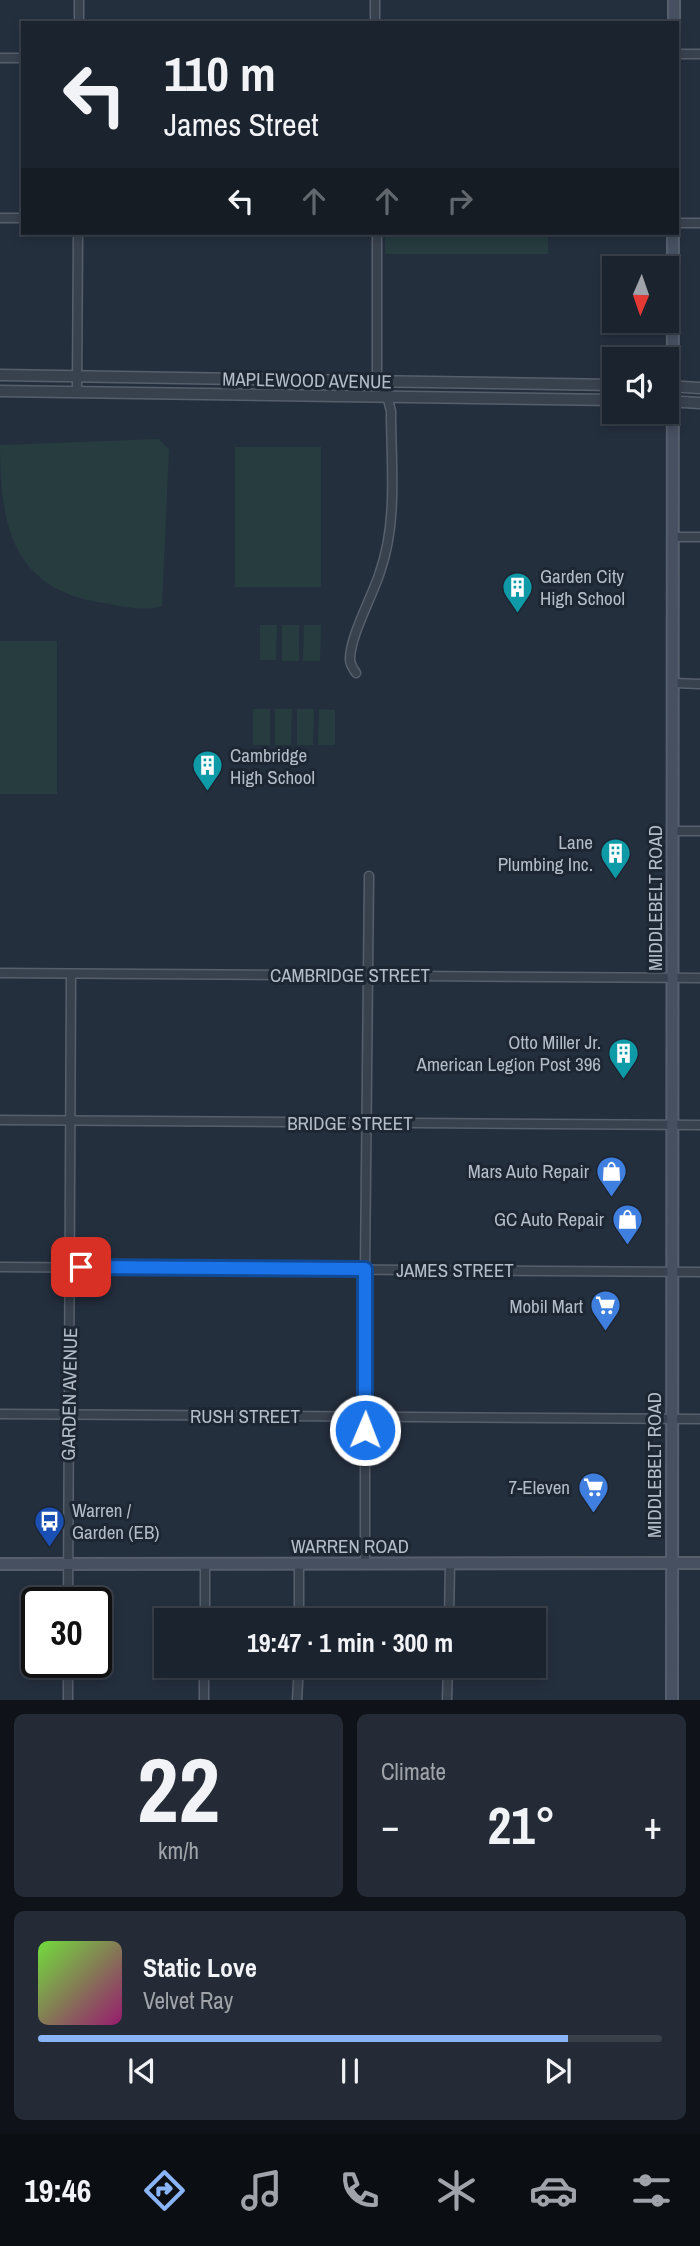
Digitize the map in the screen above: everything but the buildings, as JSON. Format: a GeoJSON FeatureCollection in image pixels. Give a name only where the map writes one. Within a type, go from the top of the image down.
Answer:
{"type":"FeatureCollection","features":[{"type":"Feature","properties":{"kind":"main road"},"geometry":{"type":"LineString","coordinates":[[674,0],[674,21]]}},
{"type":"Feature","properties":{"kind":"main road","name":"MIDDLEBELT ROAD"},"geometry":{"type":"LineString","coordinates":[[670,347],[673,235]]}},
{"type":"Feature","properties":{"kind":"main road","name":"MIDDLEBELT ROAD"},"geometry":{"type":"LineString","coordinates":[[670,424],[674,683],[672,1700]]}},
{"type":"Feature","properties":{"kind":"main road","name":"WARREN ROAD"},"geometry":{"type":"LineString","coordinates":[[0,1564],[700,1563]]}},
{"type":"Feature","properties":{"kind":"street"},"geometry":{"type":"LineString","coordinates":[[79,0],[79,21]]}},
{"type":"Feature","properties":{"kind":"street"},"geometry":{"type":"LineString","coordinates":[[375,0],[375,21]]}},
{"type":"Feature","properties":{"kind":"street"},"geometry":{"type":"LineString","coordinates":[[679,54],[700,54]]}},
{"type":"Feature","properties":{"kind":"street"},"geometry":{"type":"LineString","coordinates":[[0,58],[21,58]]}},
{"type":"Feature","properties":{"kind":"street"},"geometry":{"type":"LineString","coordinates":[[0,218],[21,218]]}},
{"type":"Feature","properties":{"kind":"street"},"geometry":{"type":"LineString","coordinates":[[679,223],[700,223]]}},
{"type":"Feature","properties":{"kind":"street"},"geometry":{"type":"LineString","coordinates":[[77,392],[78,235]]}},
{"type":"Feature","properties":{"kind":"street"},"geometry":{"type":"LineString","coordinates":[[356,673],[350,656],[382,566],[392,521],[391,411],[387,396],[376,381],[377,235]]}},
{"type":"Feature","properties":{"kind":"street","name":"MAPLEWOOD AVENUE"},"geometry":{"type":"LineString","coordinates":[[0,375],[602,385]]}},
{"type":"Feature","properties":{"kind":"street"},"geometry":{"type":"LineString","coordinates":[[145,377],[145,393]]}},
{"type":"Feature","properties":{"kind":"street"},"geometry":{"type":"LineString","coordinates":[[679,387],[700,388]]}},
{"type":"Feature","properties":{"kind":"street","name":"MAPLEWOOD AVENUE"},"geometry":{"type":"LineString","coordinates":[[0,391],[602,400]]}},
{"type":"Feature","properties":{"kind":"street"},"geometry":{"type":"LineString","coordinates":[[679,402],[700,403]]}},
{"type":"Feature","properties":{"kind":"street"},"geometry":{"type":"LineString","coordinates":[[673,537],[700,537]]}},
{"type":"Feature","properties":{"kind":"street"},"geometry":{"type":"LineString","coordinates":[[674,683],[700,684]]}},
{"type":"Feature","properties":{"kind":"street"},"geometry":{"type":"LineString","coordinates":[[673,831],[700,831]]}},
{"type":"Feature","properties":{"kind":"street"},"geometry":{"type":"LineString","coordinates":[[365,1563],[369,876]]}},
{"type":"Feature","properties":{"kind":"street","name":"CAMBRIDGE STREET"},"geometry":{"type":"LineString","coordinates":[[0,973],[700,978]]}},
{"type":"Feature","properties":{"kind":"street","name":"GARDEN AVENUE"},"geometry":{"type":"LineString","coordinates":[[68,1587],[71,974]]}},
{"type":"Feature","properties":{"kind":"street","name":"BRIDGE STREET"},"geometry":{"type":"LineString","coordinates":[[0,1120],[700,1125]]}},
{"type":"Feature","properties":{"kind":"street","name":"JAMES STREET"},"geometry":{"type":"LineString","coordinates":[[0,1267],[700,1272]]}},
{"type":"Feature","properties":{"kind":"street","name":"RUSH STREET"},"geometry":{"type":"LineString","coordinates":[[0,1414],[700,1419]]}},
{"type":"Feature","properties":{"kind":"street"},"geometry":{"type":"LineString","coordinates":[[205,1563],[205,1608]]}},
{"type":"Feature","properties":{"kind":"street"},"geometry":{"type":"LineString","coordinates":[[299,1563],[299,1608]]}},
{"type":"Feature","properties":{"kind":"street"},"geometry":{"type":"LineString","coordinates":[[449,1608],[450,1563]]}},
{"type":"Feature","properties":{"kind":"street"},"geometry":{"type":"LineString","coordinates":[[68,1678],[68,1700]]}},
{"type":"Feature","properties":{"kind":"street"},"geometry":{"type":"LineString","coordinates":[[204,1678],[204,1700]]}},
{"type":"Feature","properties":{"kind":"street"},"geometry":{"type":"LineString","coordinates":[[297,1700],[298,1678]]}},
{"type":"Feature","properties":{"kind":"street"},"geometry":{"type":"LineString","coordinates":[[447,1700],[448,1678]]}},
{"type":"Feature","properties":{"kind":"green space"},"geometry":{"type":"Polygon","coordinates":[[[385,235],[548,235],[548,254],[385,254],[385,235]]]}},
{"type":"Feature","properties":{"kind":"green space"},"geometry":{"type":"Polygon","coordinates":[[[159,439],[169,450],[162,606],[132,608],[72,595],[49,584],[30,568],[17,549],[9,526],[3,501],[0,445],[159,439]]]}},
{"type":"Feature","properties":{"kind":"green space"},"geometry":{"type":"Polygon","coordinates":[[[235,447],[321,447],[321,587],[235,587],[235,447]]]}},
{"type":"Feature","properties":{"kind":"green space"},"geometry":{"type":"Polygon","coordinates":[[[260,625],[277,625],[276,660],[260,660],[260,625]]]}},
{"type":"Feature","properties":{"kind":"green space"},"geometry":{"type":"Polygon","coordinates":[[[282,625],[299,625],[299,661],[282,661],[282,625]]]}},
{"type":"Feature","properties":{"kind":"green space"},"geometry":{"type":"Polygon","coordinates":[[[304,625],[321,625],[320,661],[303,661],[304,625]]]}},
{"type":"Feature","properties":{"kind":"green space"},"geometry":{"type":"Polygon","coordinates":[[[0,641],[57,641],[57,794],[0,794],[0,641]]]}},
{"type":"Feature","properties":{"kind":"green space"},"geometry":{"type":"Polygon","coordinates":[[[253,709],[270,709],[270,745],[253,745],[253,709]]]}},
{"type":"Feature","properties":{"kind":"green space"},"geometry":{"type":"Polygon","coordinates":[[[275,709],[292,709],[291,745],[275,745],[275,709]]]}},
{"type":"Feature","properties":{"kind":"green space"},"geometry":{"type":"Polygon","coordinates":[[[297,709],[314,709],[313,745],[297,745],[297,709]]]}},
{"type":"Feature","properties":{"kind":"green space"},"geometry":{"type":"Polygon","coordinates":[[[319,709],[335,710],[335,745],[318,745],[319,709]]]}},
{"type":"Feature","properties":{"kind":"place","name":"Garden City High School"},"geometry":{"type":"Point","coordinates":[517,614]}},
{"type":"Feature","properties":{"kind":"place","name":"Cambridge High School"},"geometry":{"type":"Point","coordinates":[207,793]}},
{"type":"Feature","properties":{"kind":"place","name":"Lane Plumbing Inc."},"geometry":{"type":"Point","coordinates":[616,880]}},
{"type":"Feature","properties":{"kind":"place","name":"Otto Miller Jr. American Legion Post 396"},"geometry":{"type":"Point","coordinates":[624,1080]}},
{"type":"Feature","properties":{"kind":"place","name":"Mars Auto Repair"},"geometry":{"type":"Point","coordinates":[612,1198]}},
{"type":"Feature","properties":{"kind":"place","name":"GC Auto Repair"},"geometry":{"type":"Point","coordinates":[627,1246]}},
{"type":"Feature","properties":{"kind":"place","name":"Mobil Mart"},"geometry":{"type":"Point","coordinates":[606,1333]}},
{"type":"Feature","properties":{"kind":"place","name":"7-Eleven"},"geometry":{"type":"Point","coordinates":[593,1514]}},
{"type":"Feature","properties":{"kind":"place","name":"Warren / Garden (EB)"},"geometry":{"type":"Point","coordinates":[49,1548]}},
{"type":"Feature","properties":{"kind":"route"},"geometry":{"type":"LineString","coordinates":[[81,1267],[365,1269],[365,1430]]}}]}
